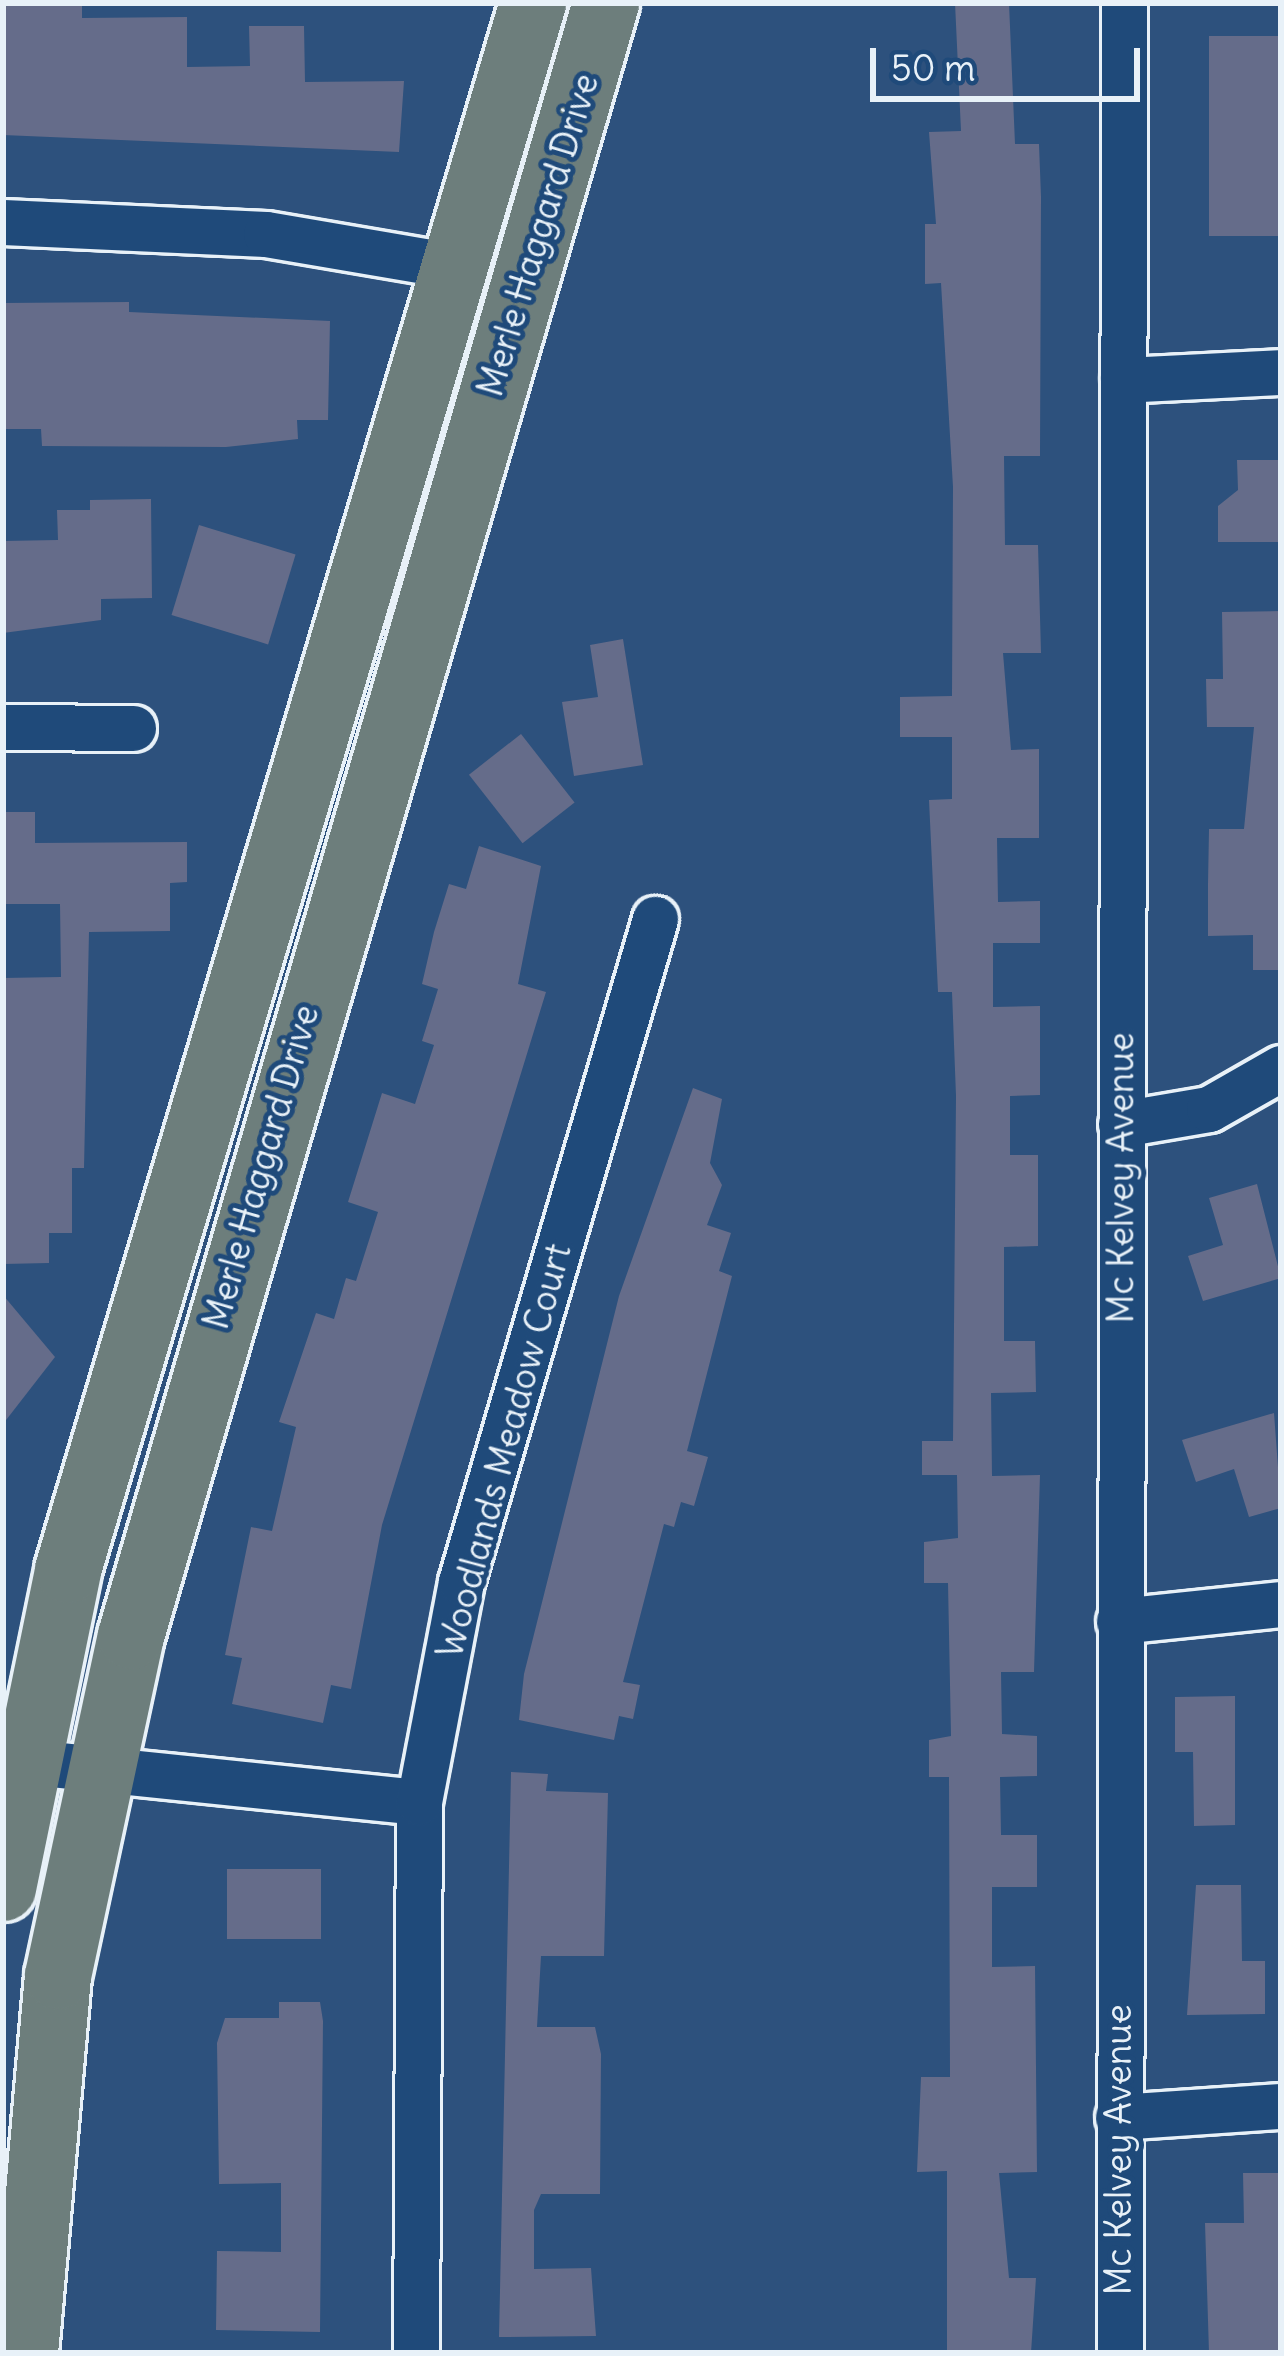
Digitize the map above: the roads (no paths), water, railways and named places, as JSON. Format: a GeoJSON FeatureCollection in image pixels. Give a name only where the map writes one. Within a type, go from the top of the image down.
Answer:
{"type":"FeatureCollection","features":[{"type":"Feature","properties":{"kind":"main road","name":"Merle Haggard Drive"},"geometry":{"type":"LineString","coordinates":[[3,1888],[14,1762],[105,1437],[532,3]]}},
{"type":"Feature","properties":{"kind":"main road","name":"Merle Haggard Drive"},"geometry":{"type":"LineString","coordinates":[[25,2353],[50,2041],[97,1774],[227,1281],[607,3]]}},
{"type":"Feature","properties":{"kind":"street","name":"Mc Kelvey Avenue"},"geometry":{"type":"LineString","coordinates":[[1120,2353],[1124,3]]}},
{"type":"Feature","properties":{"kind":"street"},"geometry":{"type":"LineString","coordinates":[[3,222],[266,234],[454,266]]}},
{"type":"Feature","properties":{"kind":"street"},"geometry":{"type":"LineString","coordinates":[[1123,380],[1281,372]]}},
{"type":"Feature","properties":{"kind":"street"},"geometry":{"type":"LineString","coordinates":[[3,727],[133,728]]}},
{"type":"Feature","properties":{"kind":"street","name":"Woodlands Meadow Court"},"geometry":{"type":"LineString","coordinates":[[416,2353],[419,1802],[461,1582],[655,920]]}},
{"type":"Feature","properties":{"kind":"street"},"geometry":{"type":"LineString","coordinates":[[1121,1124],[1209,1109],[1281,1068]]}},
{"type":"Feature","properties":{"kind":"street"},"geometry":{"type":"LineString","coordinates":[[1119,1621],[1281,1604]]}},
{"type":"Feature","properties":{"kind":"street"},"geometry":{"type":"LineString","coordinates":[[14,1762],[97,1774],[419,1802]]}},
{"type":"Feature","properties":{"kind":"street"},"geometry":{"type":"LineString","coordinates":[[1118,2117],[1281,2106]]}}]}
